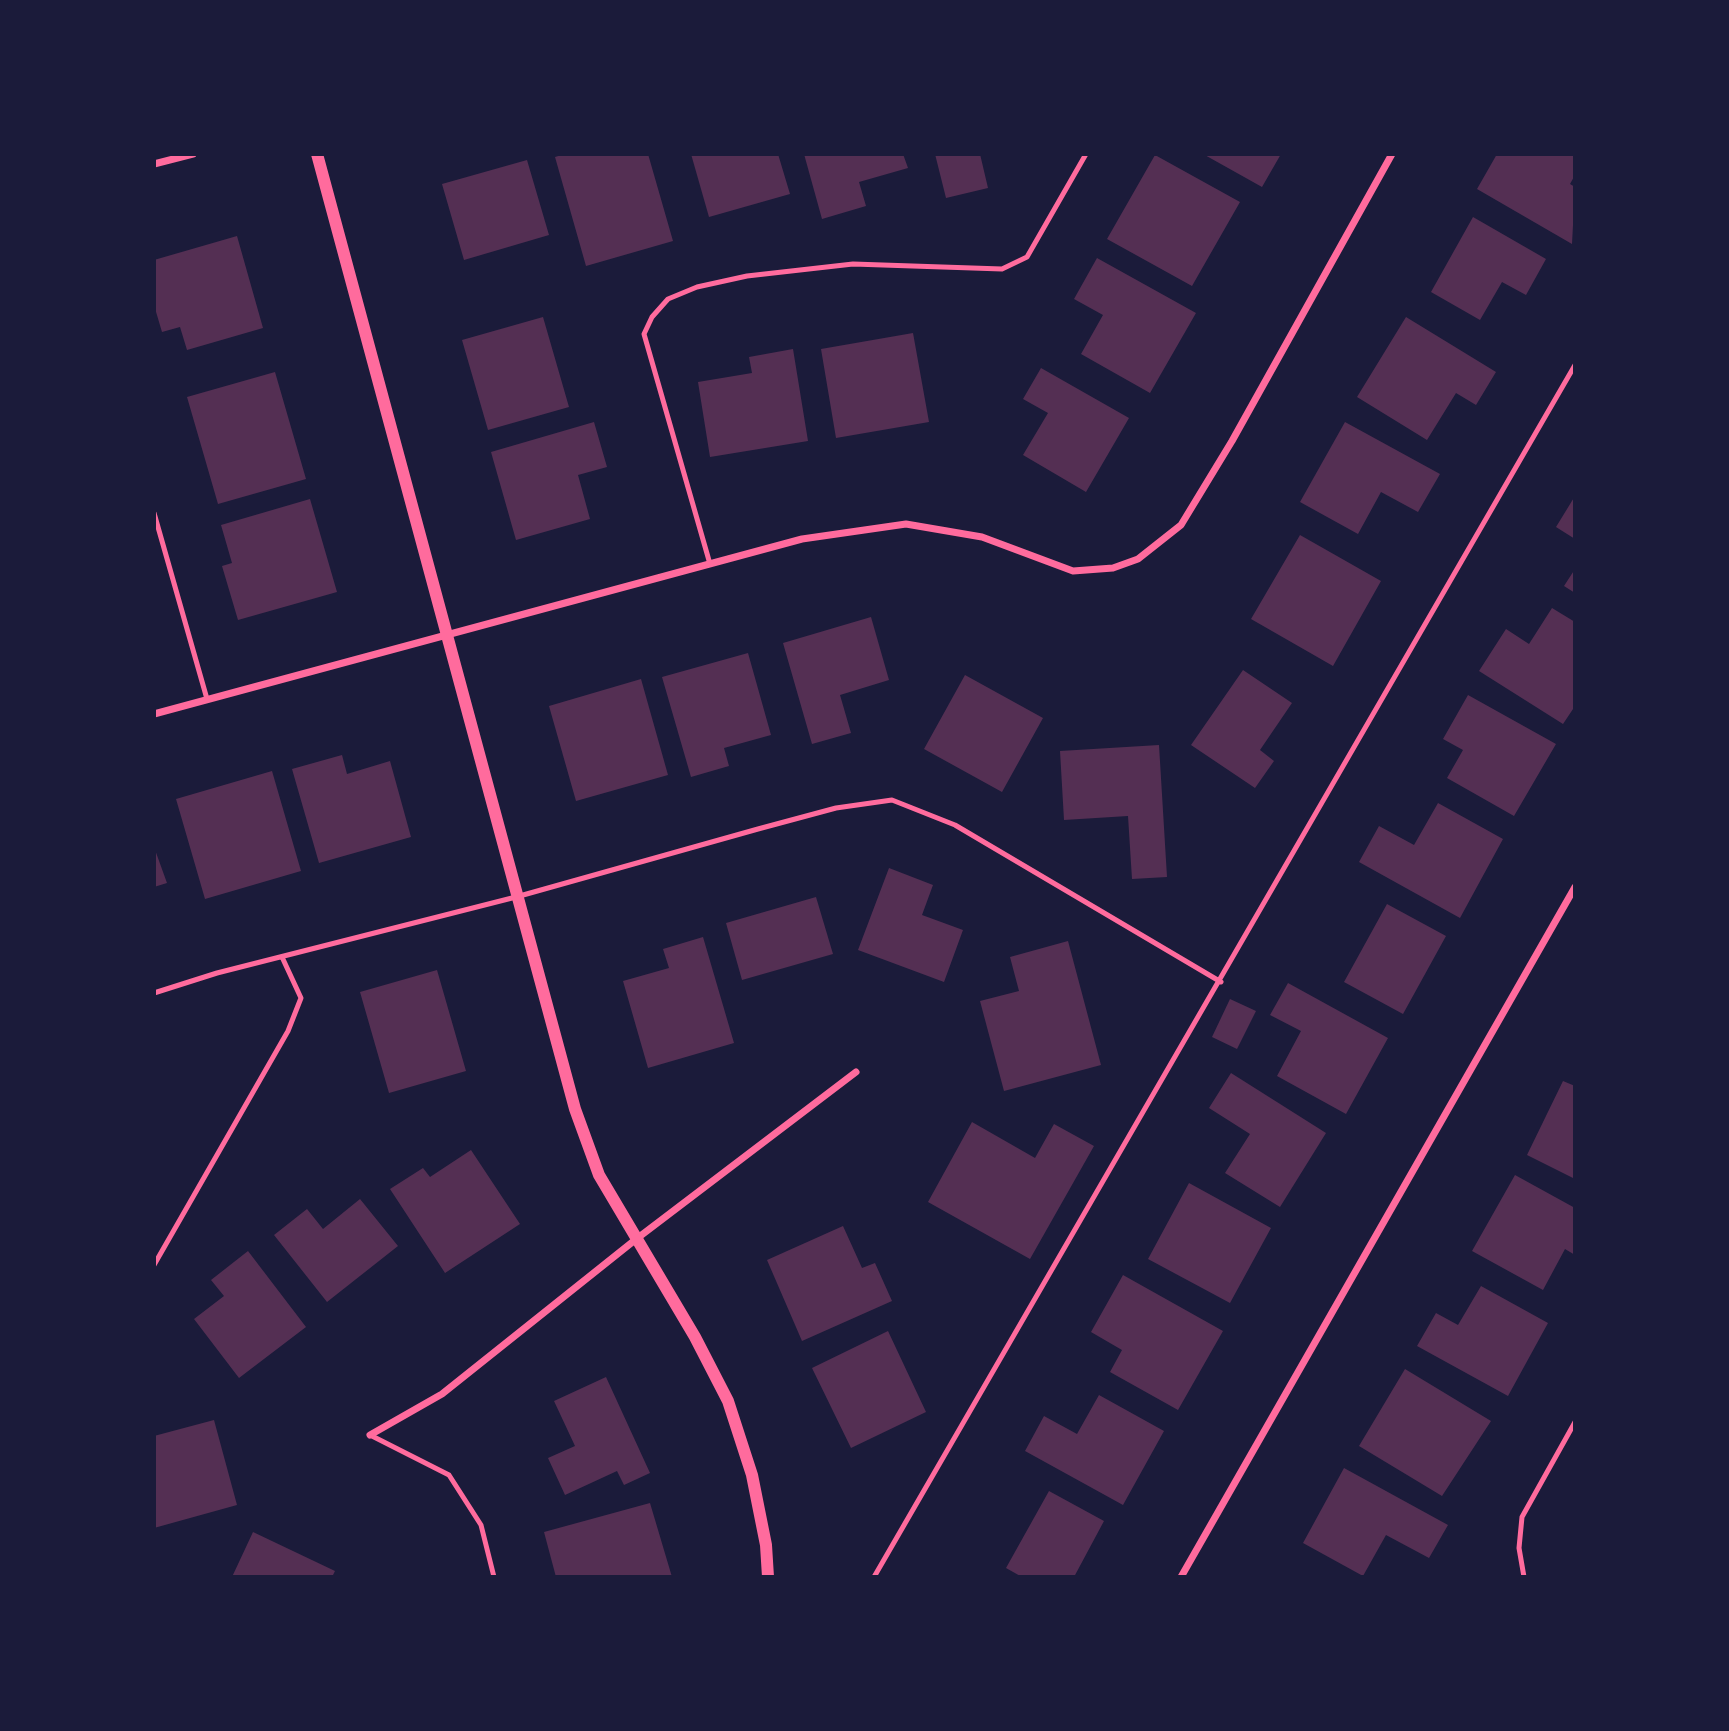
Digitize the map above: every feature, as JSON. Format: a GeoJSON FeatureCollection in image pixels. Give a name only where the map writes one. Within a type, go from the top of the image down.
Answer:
{"type":"FeatureCollection","features":[{"type":"Feature","properties":{"kind":"street"},"geometry":{"type":"LineString","coordinates":[[154,164],[193,154]]}},
{"type":"Feature","properties":{"kind":"street"},"geometry":{"type":"LineString","coordinates":[[317,154],[575,1109],[599,1175],[635,1240],[695,1337],[728,1401],[752,1475],[766,1545],[768,1577]]}},
{"type":"Feature","properties":{"kind":"street"},"geometry":{"type":"LineString","coordinates":[[154,714],[802,539],[906,524],[982,537],[1073,570],[1113,568],[1138,559],[1181,525],[1232,441],[1392,154]]}},
{"type":"Feature","properties":{"kind":"street"},"geometry":{"type":"LineString","coordinates":[[1181,1577],[1575,887]]}},
{"type":"Feature","properties":{"kind":"street"},"geometry":{"type":"LineString","coordinates":[[370,1435],[442,1394],[635,1240],[856,1072]]}},
{"type":"Feature","properties":{"kind":"lane"},"geometry":{"type":"LineString","coordinates":[[710,564],[644,334],[652,317],[668,299],[697,287],[747,276],[853,264],[1002,269],[1027,257],[1086,154]]}},
{"type":"Feature","properties":{"kind":"lane"},"geometry":{"type":"LineString","coordinates":[[874,1577],[1221,982],[1575,365]]}},
{"type":"Feature","properties":{"kind":"lane"},"geometry":{"type":"LineString","coordinates":[[154,513],[207,699]]}},
{"type":"Feature","properties":{"kind":"lane"},"geometry":{"type":"LineString","coordinates":[[154,993],[516,897],[836,808],[892,800],[955,825],[1221,982]]}},
{"type":"Feature","properties":{"kind":"lane"},"geometry":{"type":"LineString","coordinates":[[154,1265],[288,1031],[301,998],[282,957]]}},
{"type":"Feature","properties":{"kind":"lane"},"geometry":{"type":"LineString","coordinates":[[1524,1577],[1519,1548],[1522,1517],[1575,1422]]}},
{"type":"Feature","properties":{"kind":"lane"},"geometry":{"type":"LineString","coordinates":[[370,1435],[449,1475],[481,1525],[494,1577]]}},
{"type":"Feature","properties":{"kind":"building"},"geometry":{"type":"Polygon","coordinates":[[[565,154],[648,154],[673,241],[586,266],[555,157],[565,154]]]}},
{"type":"Feature","properties":{"kind":"building"},"geometry":{"type":"Polygon","coordinates":[[[691,154],[778,154],[790,194],[709,217],[691,154]]]}},
{"type":"Feature","properties":{"kind":"building"},"geometry":{"type":"Polygon","coordinates":[[[804,154],[903,154],[908,168],[859,182],[866,206],[822,219],[804,154]]]}},
{"type":"Feature","properties":{"kind":"building"},"geometry":{"type":"Polygon","coordinates":[[[935,154],[980,154],[988,188],[946,198],[935,154]]]}},
{"type":"Feature","properties":{"kind":"building"},"geometry":{"type":"Polygon","coordinates":[[[1203,154],[1281,154],[1262,187],[1203,154]]]}},
{"type":"Feature","properties":{"kind":"building"},"geometry":{"type":"Polygon","coordinates":[[[1497,154],[1575,154],[1575,175],[1570,184],[1575,187],[1572,244],[1477,189],[1497,154]]]}},
{"type":"Feature","properties":{"kind":"building"},"geometry":{"type":"Polygon","coordinates":[[[1155,155],[1240,202],[1192,286],[1107,239],[1155,155]]]}},
{"type":"Feature","properties":{"kind":"building"},"geometry":{"type":"Polygon","coordinates":[[[527,160],[549,235],[464,260],[442,184],[527,160]]]}},
{"type":"Feature","properties":{"kind":"building"},"geometry":{"type":"Polygon","coordinates":[[[1473,217],[1546,259],[1526,295],[1502,282],[1480,320],[1431,292],[1473,217]]]}},
{"type":"Feature","properties":{"kind":"building"},"geometry":{"type":"Polygon","coordinates":[[[237,236],[263,328],[187,350],[180,327],[162,332],[154,305],[154,260],[237,236]]]}},
{"type":"Feature","properties":{"kind":"building"},"geometry":{"type":"Polygon","coordinates":[[[1097,258],[1196,313],[1150,393],[1081,354],[1103,315],[1074,299],[1097,258]]]}},
{"type":"Feature","properties":{"kind":"building"},"geometry":{"type":"Polygon","coordinates":[[[543,317],[569,407],[488,430],[462,340],[543,317]]]}},
{"type":"Feature","properties":{"kind":"building"},"geometry":{"type":"Polygon","coordinates":[[[1406,317],[1496,372],[1476,405],[1456,393],[1427,440],[1357,397],[1406,317]]]}},
{"type":"Feature","properties":{"kind":"building"},"geometry":{"type":"Polygon","coordinates":[[[913,333],[929,422],[836,438],[821,349],[913,333]]]}},
{"type":"Feature","properties":{"kind":"building"},"geometry":{"type":"Polygon","coordinates":[[[793,349],[808,441],[710,457],[698,382],[752,373],[749,357],[793,349]]]}},
{"type":"Feature","properties":{"kind":"building"},"geometry":{"type":"Polygon","coordinates":[[[1041,368],[1129,418],[1086,492],[1023,455],[1048,413],[1023,399],[1041,368]]]}},
{"type":"Feature","properties":{"kind":"building"},"geometry":{"type":"Polygon","coordinates":[[[275,372],[306,479],[218,504],[187,397],[275,372]]]}},
{"type":"Feature","properties":{"kind":"building"},"geometry":{"type":"Polygon","coordinates":[[[594,422],[607,467],[578,475],[590,519],[516,540],[491,452],[594,422]]]}},
{"type":"Feature","properties":{"kind":"building"},"geometry":{"type":"Polygon","coordinates":[[[1345,422],[1440,474],[1418,512],[1381,492],[1358,534],[1300,502],[1345,422]]]}},
{"type":"Feature","properties":{"kind":"building"},"geometry":{"type":"Polygon","coordinates":[[[1575,496],[1575,539],[1556,527],[1575,496]]]}},
{"type":"Feature","properties":{"kind":"building"},"geometry":{"type":"Polygon","coordinates":[[[310,499],[337,592],[238,620],[222,566],[232,563],[221,525],[310,499]]]}},
{"type":"Feature","properties":{"kind":"building"},"geometry":{"type":"Polygon","coordinates":[[[1300,535],[1381,581],[1333,666],[1251,619],[1300,535]]]}},
{"type":"Feature","properties":{"kind":"building"},"geometry":{"type":"Polygon","coordinates":[[[1575,569],[1575,593],[1564,586],[1575,569]]]}},
{"type":"Feature","properties":{"kind":"building"},"geometry":{"type":"Polygon","coordinates":[[[1552,608],[1575,622],[1575,706],[1563,724],[1479,671],[1506,629],[1529,644],[1552,608]]]}},
{"type":"Feature","properties":{"kind":"building"},"geometry":{"type":"Polygon","coordinates":[[[871,617],[889,680],[840,695],[851,733],[812,744],[783,643],[871,617]]]}},
{"type":"Feature","properties":{"kind":"building"},"geometry":{"type":"Polygon","coordinates":[[[748,653],[771,735],[724,748],[729,766],[691,777],[662,677],[748,653]]]}},
{"type":"Feature","properties":{"kind":"building"},"geometry":{"type":"Polygon","coordinates":[[[1243,670],[1292,703],[1260,750],[1274,761],[1255,788],[1191,745],[1243,670]]]}},
{"type":"Feature","properties":{"kind":"building"},"geometry":{"type":"Polygon","coordinates":[[[965,675],[1043,718],[1002,792],[924,749],[965,675]]]}},
{"type":"Feature","properties":{"kind":"building"},"geometry":{"type":"Polygon","coordinates":[[[641,679],[668,775],[576,801],[549,706],[641,679]]]}},
{"type":"Feature","properties":{"kind":"building"},"geometry":{"type":"Polygon","coordinates":[[[1468,695],[1556,744],[1514,816],[1447,778],[1463,750],[1443,739],[1468,695]]]}},
{"type":"Feature","properties":{"kind":"building"},"geometry":{"type":"Polygon","coordinates":[[[1159,745],[1167,877],[1132,879],[1128,816],[1064,820],[1060,751],[1159,745]]]}},
{"type":"Feature","properties":{"kind":"building"},"geometry":{"type":"Polygon","coordinates":[[[342,755],[347,774],[390,761],[411,837],[319,863],[292,769],[342,755]]]}},
{"type":"Feature","properties":{"kind":"building"},"geometry":{"type":"Polygon","coordinates":[[[272,771],[301,871],[205,899],[176,799],[272,771]]]}},
{"type":"Feature","properties":{"kind":"building"},"geometry":{"type":"Polygon","coordinates":[[[1438,803],[1503,839],[1460,918],[1359,862],[1379,826],[1414,845],[1438,803]]]}},
{"type":"Feature","properties":{"kind":"building"},"geometry":{"type":"Polygon","coordinates":[[[154,847],[167,883],[154,887],[154,847]]]}},
{"type":"Feature","properties":{"kind":"building"},"geometry":{"type":"Polygon","coordinates":[[[889,868],[933,885],[922,915],[963,930],[944,982],[858,950],[889,868]]]}},
{"type":"Feature","properties":{"kind":"building"},"geometry":{"type":"Polygon","coordinates":[[[816,897],[833,954],[742,980],[726,923],[816,897]]]}},
{"type":"Feature","properties":{"kind":"building"},"geometry":{"type":"Polygon","coordinates":[[[1387,904],[1446,936],[1403,1014],[1344,982],[1387,904]]]}},
{"type":"Feature","properties":{"kind":"building"},"geometry":{"type":"Polygon","coordinates":[[[703,937],[734,1043],[648,1068],[623,981],[669,968],[663,949],[703,937]]]}},
{"type":"Feature","properties":{"kind":"building"},"geometry":{"type":"Polygon","coordinates":[[[1068,941],[1101,1065],[1004,1091],[980,1001],[1019,991],[1010,957],[1068,941]]]}},
{"type":"Feature","properties":{"kind":"building"},"geometry":{"type":"Polygon","coordinates":[[[437,970],[466,1071],[389,1093],[360,992],[437,970]]]}},
{"type":"Feature","properties":{"kind":"building"},"geometry":{"type":"Polygon","coordinates":[[[1288,983],[1388,1038],[1346,1114],[1277,1076],[1301,1031],[1270,1015],[1288,983]]]}},
{"type":"Feature","properties":{"kind":"building"},"geometry":{"type":"Polygon","coordinates":[[[1230,999],[1256,1011],[1237,1049],[1212,1037],[1230,999]]]}},
{"type":"Feature","properties":{"kind":"building"},"geometry":{"type":"Polygon","coordinates":[[[1231,1073],[1326,1133],[1280,1207],[1225,1173],[1250,1134],[1209,1108],[1231,1073]]]}},
{"type":"Feature","properties":{"kind":"building"},"geometry":{"type":"Polygon","coordinates":[[[1563,1081],[1575,1086],[1575,1179],[1527,1155],[1563,1081]]]}},
{"type":"Feature","properties":{"kind":"building"},"geometry":{"type":"Polygon","coordinates":[[[972,1122],[1035,1158],[1054,1124],[1094,1146],[1030,1259],[928,1202],[972,1122]]]}},
{"type":"Feature","properties":{"kind":"building"},"geometry":{"type":"Polygon","coordinates":[[[471,1150],[520,1224],[445,1273],[390,1189],[423,1168],[430,1177],[471,1150]]]}},
{"type":"Feature","properties":{"kind":"building"},"geometry":{"type":"Polygon","coordinates":[[[1515,1175],[1575,1208],[1575,1255],[1565,1249],[1543,1290],[1472,1251],[1515,1175]]]}},
{"type":"Feature","properties":{"kind":"building"},"geometry":{"type":"Polygon","coordinates":[[[1189,1183],[1271,1228],[1230,1303],[1148,1259],[1189,1183]]]}},
{"type":"Feature","properties":{"kind":"building"},"geometry":{"type":"Polygon","coordinates":[[[360,1199],[398,1246],[327,1302],[274,1235],[307,1209],[323,1229],[360,1199]]]}},
{"type":"Feature","properties":{"kind":"building"},"geometry":{"type":"Polygon","coordinates":[[[843,1226],[862,1268],[875,1263],[892,1301],[802,1341],[767,1260],[843,1226]]]}},
{"type":"Feature","properties":{"kind":"building"},"geometry":{"type":"Polygon","coordinates":[[[248,1251],[306,1327],[239,1378],[194,1319],[224,1296],[211,1280],[248,1251]]]}},
{"type":"Feature","properties":{"kind":"building"},"geometry":{"type":"Polygon","coordinates":[[[1123,1275],[1223,1331],[1178,1410],[1110,1372],[1122,1350],[1091,1332],[1123,1275]]]}},
{"type":"Feature","properties":{"kind":"building"},"geometry":{"type":"Polygon","coordinates":[[[1481,1286],[1548,1323],[1508,1396],[1417,1346],[1436,1313],[1458,1325],[1481,1286]]]}},
{"type":"Feature","properties":{"kind":"building"},"geometry":{"type":"Polygon","coordinates":[[[888,1331],[926,1412],[851,1448],[812,1368],[888,1331]]]}},
{"type":"Feature","properties":{"kind":"building"},"geometry":{"type":"Polygon","coordinates":[[[1405,1369],[1491,1421],[1442,1496],[1359,1446],[1405,1369]]]}},
{"type":"Feature","properties":{"kind":"building"},"geometry":{"type":"Polygon","coordinates":[[[606,1377],[650,1473],[624,1485],[617,1471],[565,1495],[548,1458],[575,1446],[554,1401],[606,1377]]]}},
{"type":"Feature","properties":{"kind":"building"},"geometry":{"type":"Polygon","coordinates":[[[1099,1395],[1164,1431],[1123,1505],[1025,1451],[1044,1416],[1077,1434],[1099,1395]]]}},
{"type":"Feature","properties":{"kind":"building"},"geometry":{"type":"Polygon","coordinates":[[[214,1420],[237,1505],[154,1528],[154,1436],[214,1420]]]}},
{"type":"Feature","properties":{"kind":"building"},"geometry":{"type":"Polygon","coordinates":[[[1344,1468],[1448,1525],[1429,1558],[1386,1535],[1363,1576],[1303,1543],[1344,1468]]]}},
{"type":"Feature","properties":{"kind":"building"},"geometry":{"type":"Polygon","coordinates":[[[1049,1491],[1104,1521],[1074,1577],[1022,1577],[1006,1568],[1049,1491]]]}},
{"type":"Feature","properties":{"kind":"building"},"geometry":{"type":"Polygon","coordinates":[[[650,1503],[672,1577],[556,1577],[544,1532],[650,1503]]]}},
{"type":"Feature","properties":{"kind":"building"},"geometry":{"type":"Polygon","coordinates":[[[253,1532],[335,1571],[332,1577],[232,1577],[253,1532]]]}}]}
